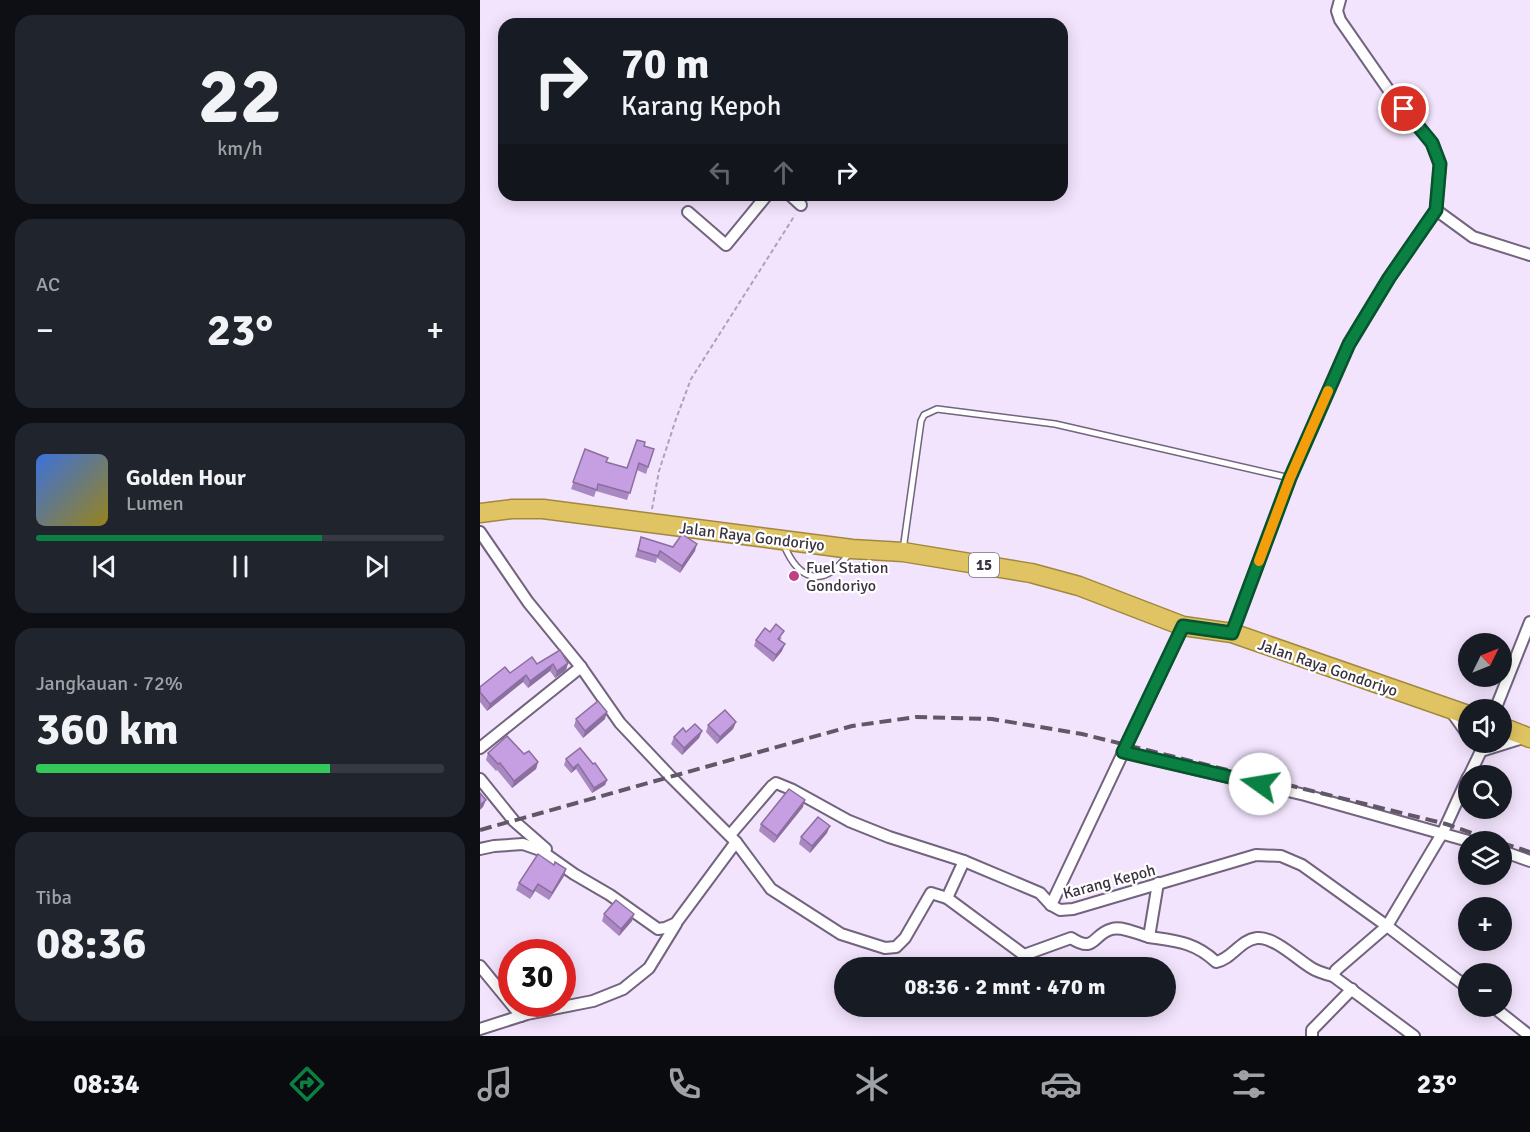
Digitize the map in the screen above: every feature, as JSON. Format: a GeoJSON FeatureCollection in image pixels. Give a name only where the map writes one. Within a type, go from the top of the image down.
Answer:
{"type":"FeatureCollection","features":[{"type":"Feature","properties":{"kind":"highway","name":"Jalan Raya Gondoriyo"},"geometry":{"type":"LineString","coordinates":[[480,513],[512,509],[543,509],[852,549],[903,552],[1031,573],[1079,586],[1183,626],[1232,633],[1458,712]]}},
{"type":"Feature","properties":{"kind":"highway"},"geometry":{"type":"LineString","coordinates":[[1512,731],[1528,738]]}},
{"type":"Feature","properties":{"kind":"street"},"geometry":{"type":"LineString","coordinates":[[1232,633],[1290,478],[1349,344],[1389,278],[1436,210],[1440,164],[1432,143],[1390,92],[1340,20],[1337,11],[1340,0]]}},
{"type":"Feature","properties":{"kind":"street"},"geometry":{"type":"LineString","coordinates":[[688,212],[726,245],[762,201]]}},
{"type":"Feature","properties":{"kind":"street"},"geometry":{"type":"LineString","coordinates":[[797,201],[801,205]]}},
{"type":"Feature","properties":{"kind":"street"},"geometry":{"type":"LineString","coordinates":[[1436,210],[1473,237],[1530,255]]}},
{"type":"Feature","properties":{"kind":"street"},"geometry":{"type":"LineString","coordinates":[[480,531],[528,602],[581,667],[620,723],[733,838],[771,889],[841,934],[885,948],[896,947],[905,938],[931,893],[947,898],[1024,955],[1071,938],[1081,944],[1092,944],[1111,929],[1119,928],[1149,937],[1183,942],[1205,952],[1216,962],[1223,961],[1249,940],[1259,937],[1277,944],[1313,969],[1333,976],[1414,1036]]}},
{"type":"Feature","properties":{"kind":"street"},"geometry":{"type":"LineString","coordinates":[[1499,699],[1530,622]]}},
{"type":"Feature","properties":{"kind":"street","name":"Karang Kepoh"},"geometry":{"type":"LineString","coordinates":[[1183,626],[1051,905],[1060,910],[1073,909],[1256,855],[1281,856],[1302,865],[1458,980]]}},
{"type":"Feature","properties":{"kind":"street"},"geometry":{"type":"LineString","coordinates":[[480,748],[581,667]]}},
{"type":"Feature","properties":{"kind":"street"},"geometry":{"type":"LineString","coordinates":[[1449,709],[1458,721]]}},
{"type":"Feature","properties":{"kind":"street"},"geometry":{"type":"LineString","coordinates":[[1512,741],[1528,738]]}},
{"type":"Feature","properties":{"kind":"street"},"geometry":{"type":"LineString","coordinates":[[1123,752],[1305,795],[1458,837]]}},
{"type":"Feature","properties":{"kind":"street"},"geometry":{"type":"LineString","coordinates":[[480,779],[514,820],[562,864]]}},
{"type":"Feature","properties":{"kind":"street"},"geometry":{"type":"LineString","coordinates":[[576,1004],[623,989],[649,968],[733,838],[776,783],[849,820],[889,837],[964,861],[1040,893],[1051,905]]}},
{"type":"Feature","properties":{"kind":"street"},"geometry":{"type":"LineString","coordinates":[[1333,976],[1336,970],[1387,926],[1443,832],[1458,800]]}},
{"type":"Feature","properties":{"kind":"street"},"geometry":{"type":"LineString","coordinates":[[480,849],[523,844],[540,850],[658,929],[676,923]]}},
{"type":"Feature","properties":{"kind":"street"},"geometry":{"type":"LineString","coordinates":[[1512,855],[1530,861]]}},
{"type":"Feature","properties":{"kind":"street"},"geometry":{"type":"LineString","coordinates":[[947,898],[964,861]]}},
{"type":"Feature","properties":{"kind":"street"},"geometry":{"type":"LineString","coordinates":[[1149,937],[1158,883]]}},
{"type":"Feature","properties":{"kind":"street"},"geometry":{"type":"LineString","coordinates":[[480,966],[498,988]]}},
{"type":"Feature","properties":{"kind":"street"},"geometry":{"type":"LineString","coordinates":[[1312,1036],[1312,1030],[1352,989]]}},
{"type":"Feature","properties":{"kind":"street"},"geometry":{"type":"LineString","coordinates":[[480,1029],[518,1017]]}},
{"type":"Feature","properties":{"kind":"street"},"geometry":{"type":"LineString","coordinates":[[1506,1017],[1530,1036]]}},
{"type":"Feature","properties":{"kind":"lane"},"geometry":{"type":"LineString","coordinates":[[903,552],[921,421],[924,415],[937,409],[1055,424],[1290,478]]}},
{"type":"Feature","properties":{"kind":"lane"},"geometry":{"type":"LineString","coordinates":[[782,540],[794,564],[811,577],[817,577],[838,567],[852,549]]}},
{"type":"Feature","properties":{"kind":"path"},"geometry":{"type":"LineString","coordinates":[[649,524],[659,471],[691,379],[801,205]]}},
{"type":"Feature","properties":{"kind":"building"},"geometry":{"type":"Polygon","coordinates":[[[637,440],[645,442],[644,446],[654,449],[648,467],[639,463],[630,493],[598,484],[597,490],[573,482],[585,449],[608,458],[606,462],[627,468],[637,440]]]}},
{"type":"Feature","properties":{"kind":"building"},"geometry":{"type":"Polygon","coordinates":[[[682,534],[697,544],[682,566],[660,551],[658,556],[638,550],[641,537],[673,547],[682,534]]]}},
{"type":"Feature","properties":{"kind":"building"},"geometry":{"type":"Polygon","coordinates":[[[776,624],[784,631],[778,639],[785,644],[776,655],[756,640],[765,628],[770,632],[776,624]]]}},
{"type":"Feature","properties":{"kind":"building"},"geometry":{"type":"Polygon","coordinates":[[[560,650],[568,663],[557,671],[553,664],[530,681],[526,675],[490,704],[480,692],[480,687],[505,667],[510,673],[532,657],[537,664],[560,650]]]}},
{"type":"Feature","properties":{"kind":"building"},"geometry":{"type":"Polygon","coordinates":[[[598,701],[607,712],[585,731],[576,719],[598,701]]]}},
{"type":"Feature","properties":{"kind":"building"},"geometry":{"type":"Polygon","coordinates":[[[725,710],[736,722],[720,737],[708,725],[725,710]]]}},
{"type":"Feature","properties":{"kind":"building"},"geometry":{"type":"Polygon","coordinates":[[[695,724],[702,731],[684,748],[674,737],[683,728],[686,732],[695,724]]]}},
{"type":"Feature","properties":{"kind":"building"},"geometry":{"type":"Polygon","coordinates":[[[507,736],[524,754],[529,751],[538,762],[514,781],[500,763],[498,764],[488,753],[507,736]]]}},
{"type":"Feature","properties":{"kind":"building"},"geometry":{"type":"Polygon","coordinates":[[[580,748],[607,780],[594,788],[578,764],[573,768],[566,759],[580,748]]]}},
{"type":"Feature","properties":{"kind":"building"},"geometry":{"type":"Polygon","coordinates":[[[789,789],[805,800],[777,836],[761,824],[789,789]]]}},
{"type":"Feature","properties":{"kind":"building"},"geometry":{"type":"Polygon","coordinates":[[[480,793],[486,800],[480,805],[480,793]]]}},
{"type":"Feature","properties":{"kind":"building"},"geometry":{"type":"Polygon","coordinates":[[[818,817],[830,826],[812,846],[801,837],[818,817]]]}},
{"type":"Feature","properties":{"kind":"building"},"geometry":{"type":"Polygon","coordinates":[[[538,854],[554,865],[555,862],[566,869],[552,893],[538,884],[533,892],[519,883],[538,854]]]}},
{"type":"Feature","properties":{"kind":"building"},"geometry":{"type":"Polygon","coordinates":[[[616,900],[634,914],[621,929],[604,914],[616,900]]]}},
{"type":"Feature","properties":{"kind":"railway"},"geometry":{"type":"LineString","coordinates":[[480,830],[852,726],[916,717],[992,719],[1082,734],[1446,824],[1466,831]]}},
{"type":"Feature","properties":{"kind":"railway"},"geometry":{"type":"LineString","coordinates":[[1512,846],[1530,852]]}},
{"type":"Feature","properties":{"kind":"slow traffic"},"geometry":{"type":"LineString","coordinates":[[1259,561],[1290,478],[1328,391]]}},
{"type":"Feature","properties":{"kind":"place","name":"Fuel Station Gondoriyo"},"geometry":{"type":"Point","coordinates":[794,576]}},
{"type":"Feature","properties":{"kind":"route"},"geometry":{"type":"LineString","coordinates":[[1260,784],[1123,752],[1183,626],[1232,633],[1290,478],[1349,344],[1389,278],[1436,210],[1440,164],[1432,143],[1404,109]]}}]}
